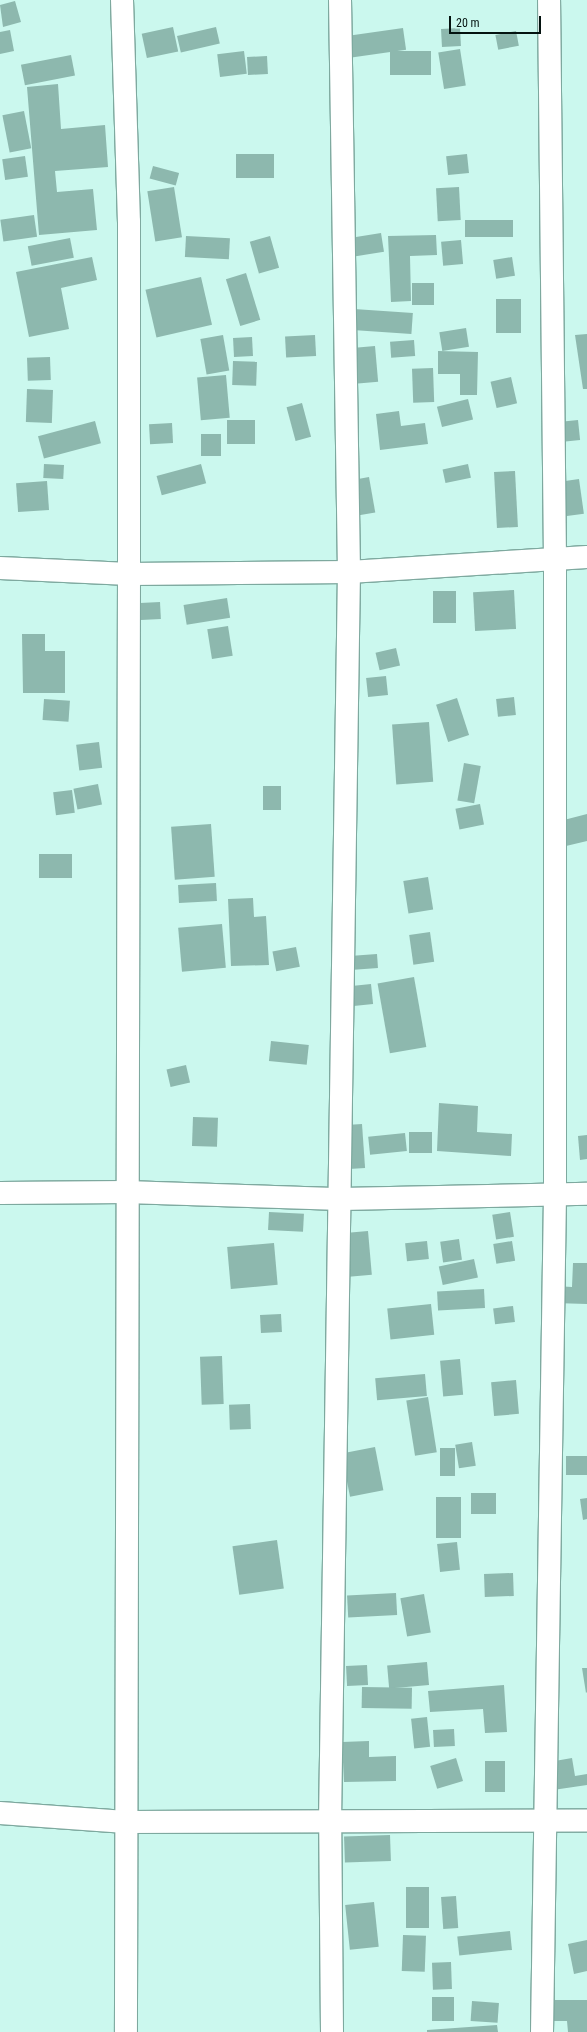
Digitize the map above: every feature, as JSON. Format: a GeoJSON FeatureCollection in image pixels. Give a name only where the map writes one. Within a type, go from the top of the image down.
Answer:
{"type":"FeatureCollection","features":[{"type":"Feature","properties":{"kind":"street"},"geometry":{"type":"LineString","coordinates":[[122,0],[129,222],[126,1192],[126,2032]]}},
{"type":"Feature","properties":{"kind":"street"},"geometry":{"type":"LineString","coordinates":[[332,2032],[330,1822],[341,1199],[348,572],[340,0]]}},
{"type":"Feature","properties":{"kind":"street"},"geometry":{"type":"LineString","coordinates":[[542,2032],[544,1822],[555,1194],[555,560],[550,0]]}},
{"type":"Feature","properties":{"kind":"street"},"geometry":{"type":"LineString","coordinates":[[0,568],[129,574],[348,572],[587,557]]}},
{"type":"Feature","properties":{"kind":"street"},"geometry":{"type":"LineString","coordinates":[[0,1193],[126,1192],[341,1199],[587,1194]]}},
{"type":"Feature","properties":{"kind":"street"},"geometry":{"type":"LineString","coordinates":[[0,1813],[126,1822],[544,1822],[587,1820]]}},
{"type":"Feature","properties":{"kind":"building"},"geometry":{"type":"Polygon","coordinates":[[[15,1],[21,22],[3,27],[0,5],[15,1]]]}},
{"type":"Feature","properties":{"kind":"building"},"geometry":{"type":"Polygon","coordinates":[[[173,27],[178,51],[147,58],[142,34],[173,27]]]}},
{"type":"Feature","properties":{"kind":"building"},"geometry":{"type":"Polygon","coordinates":[[[216,27],[220,44],[181,53],[177,36],[216,27]]]}},
{"type":"Feature","properties":{"kind":"building"},"geometry":{"type":"Polygon","coordinates":[[[403,28],[406,50],[352,57],[349,36],[403,28]]]}},
{"type":"Feature","properties":{"kind":"building"},"geometry":{"type":"Polygon","coordinates":[[[460,28],[461,46],[442,47],[441,29],[460,28]]]}},
{"type":"Feature","properties":{"kind":"building"},"geometry":{"type":"Polygon","coordinates":[[[10,30],[14,51],[0,54],[0,32],[10,30]]]}},
{"type":"Feature","properties":{"kind":"building"},"geometry":{"type":"Polygon","coordinates":[[[516,31],[519,46],[498,50],[495,35],[516,31]]]}},
{"type":"Feature","properties":{"kind":"building"},"geometry":{"type":"Polygon","coordinates":[[[460,49],[466,86],[444,89],[438,52],[460,49]]]}},
{"type":"Feature","properties":{"kind":"building"},"geometry":{"type":"Polygon","coordinates":[[[244,51],[247,74],[220,77],[217,54],[244,51]]]}},
{"type":"Feature","properties":{"kind":"building"},"geometry":{"type":"Polygon","coordinates":[[[390,51],[431,51],[431,75],[390,75],[390,51]]]}},
{"type":"Feature","properties":{"kind":"building"},"geometry":{"type":"Polygon","coordinates":[[[71,55],[75,76],[25,85],[21,65],[71,55]]]}},
{"type":"Feature","properties":{"kind":"building"},"geometry":{"type":"Polygon","coordinates":[[[267,56],[268,74],[248,75],[247,57],[267,56]]]}},
{"type":"Feature","properties":{"kind":"building"},"geometry":{"type":"Polygon","coordinates":[[[58,84],[61,129],[105,125],[108,167],[55,171],[57,192],[93,189],[97,230],[39,235],[27,87],[58,84]]]}},
{"type":"Feature","properties":{"kind":"building"},"geometry":{"type":"Polygon","coordinates":[[[24,111],[31,148],[10,152],[2,115],[24,111]]]}},
{"type":"Feature","properties":{"kind":"building"},"geometry":{"type":"Polygon","coordinates":[[[236,154],[274,154],[274,178],[236,178],[236,154]]]}},
{"type":"Feature","properties":{"kind":"building"},"geometry":{"type":"Polygon","coordinates":[[[467,154],[469,173],[448,175],[446,156],[467,154]]]}},
{"type":"Feature","properties":{"kind":"building"},"geometry":{"type":"Polygon","coordinates":[[[25,156],[28,177],[5,180],[2,159],[25,156]]]}},
{"type":"Feature","properties":{"kind":"building"},"geometry":{"type":"Polygon","coordinates":[[[153,166],[179,173],[176,186],[150,179],[153,166]]]}},
{"type":"Feature","properties":{"kind":"building"},"geometry":{"type":"Polygon","coordinates":[[[174,187],[182,237],[155,242],[147,191],[174,187]]]}},
{"type":"Feature","properties":{"kind":"building"},"geometry":{"type":"Polygon","coordinates":[[[459,187],[461,220],[438,221],[436,188],[459,187]]]}},
{"type":"Feature","properties":{"kind":"building"},"geometry":{"type":"Polygon","coordinates":[[[34,215],[37,237],[3,242],[0,220],[34,215]]]}},
{"type":"Feature","properties":{"kind":"building"},"geometry":{"type":"Polygon","coordinates":[[[465,220],[513,220],[513,237],[465,237],[465,220]]]}},
{"type":"Feature","properties":{"kind":"building"},"geometry":{"type":"Polygon","coordinates":[[[381,233],[384,252],[354,256],[351,238],[381,233]]]}},
{"type":"Feature","properties":{"kind":"building"},"geometry":{"type":"Polygon","coordinates":[[[436,235],[437,255],[410,256],[411,301],[391,302],[388,236],[436,235]]]}},
{"type":"Feature","properties":{"kind":"building"},"geometry":{"type":"Polygon","coordinates":[[[186,236],[230,238],[229,259],[185,257],[186,236]]]}},
{"type":"Feature","properties":{"kind":"building"},"geometry":{"type":"Polygon","coordinates":[[[270,236],[279,268],[259,274],[250,242],[270,236]]]}},
{"type":"Feature","properties":{"kind":"building"},"geometry":{"type":"Polygon","coordinates":[[[70,238],[74,258],[32,266],[28,246],[70,238]]]}},
{"type":"Feature","properties":{"kind":"building"},"geometry":{"type":"Polygon","coordinates":[[[461,240],[463,264],[443,266],[441,242],[461,240]]]}},
{"type":"Feature","properties":{"kind":"building"},"geometry":{"type":"Polygon","coordinates":[[[92,257],[97,280],[61,288],[69,329],[29,337],[16,272],[92,257]]]}},
{"type":"Feature","properties":{"kind":"building"},"geometry":{"type":"Polygon","coordinates":[[[512,257],[515,276],[496,279],[493,260],[512,257]]]}},
{"type":"Feature","properties":{"kind":"building"},"geometry":{"type":"Polygon","coordinates":[[[246,273],[260,320],[240,326],[226,279],[246,273]]]}},
{"type":"Feature","properties":{"kind":"building"},"geometry":{"type":"Polygon","coordinates":[[[201,277],[212,325],[156,338],[145,290],[201,277]]]}},
{"type":"Feature","properties":{"kind":"building"},"geometry":{"type":"Polygon","coordinates":[[[412,283],[434,283],[434,305],[412,305],[412,283]]]}},
{"type":"Feature","properties":{"kind":"building"},"geometry":{"type":"Polygon","coordinates":[[[496,299],[521,299],[521,333],[496,333],[496,299]]]}},
{"type":"Feature","properties":{"kind":"building"},"geometry":{"type":"Polygon","coordinates":[[[354,309],[413,313],[411,334],[353,330],[354,309]]]}},
{"type":"Feature","properties":{"kind":"building"},"geometry":{"type":"Polygon","coordinates":[[[466,328],[469,347],[442,351],[439,332],[466,328]]]}},
{"type":"Feature","properties":{"kind":"building"},"geometry":{"type":"Polygon","coordinates":[[[587,334],[587,389],[583,389],[575,335],[587,334]]]}},
{"type":"Feature","properties":{"kind":"building"},"geometry":{"type":"Polygon","coordinates":[[[223,335],[229,370],[207,374],[200,339],[223,335]]]}},
{"type":"Feature","properties":{"kind":"building"},"geometry":{"type":"Polygon","coordinates":[[[315,335],[316,356],[286,358],[285,337],[315,335]]]}},
{"type":"Feature","properties":{"kind":"building"},"geometry":{"type":"Polygon","coordinates":[[[252,337],[253,356],[234,357],[233,338],[252,337]]]}},
{"type":"Feature","properties":{"kind":"building"},"geometry":{"type":"Polygon","coordinates":[[[414,340],[415,356],[391,358],[390,342],[414,340]]]}},
{"type":"Feature","properties":{"kind":"building"},"geometry":{"type":"Polygon","coordinates":[[[375,346],[378,382],[355,384],[352,348],[375,346]]]}},
{"type":"Feature","properties":{"kind":"building"},"geometry":{"type":"Polygon","coordinates":[[[438,351],[478,352],[477,395],[460,395],[460,374],[438,374],[438,351]]]}},
{"type":"Feature","properties":{"kind":"building"},"geometry":{"type":"Polygon","coordinates":[[[50,357],[51,380],[28,381],[27,358],[50,357]]]}},
{"type":"Feature","properties":{"kind":"building"},"geometry":{"type":"Polygon","coordinates":[[[233,361],[257,362],[256,386],[232,385],[233,361]]]}},
{"type":"Feature","properties":{"kind":"building"},"geometry":{"type":"Polygon","coordinates":[[[433,368],[434,402],[413,403],[412,369],[433,368]]]}},
{"type":"Feature","properties":{"kind":"building"},"geometry":{"type":"Polygon","coordinates":[[[226,375],[230,418],[201,420],[197,378],[226,375]]]}},
{"type":"Feature","properties":{"kind":"building"},"geometry":{"type":"Polygon","coordinates":[[[511,377],[517,403],[497,408],[491,382],[511,377]]]}},
{"type":"Feature","properties":{"kind":"building"},"geometry":{"type":"Polygon","coordinates":[[[27,389],[53,390],[52,423],[26,422],[27,389]]]}},
{"type":"Feature","properties":{"kind":"building"},"geometry":{"type":"Polygon","coordinates":[[[468,399],[473,419],[442,427],[437,407],[468,399]]]}},
{"type":"Feature","properties":{"kind":"building"},"geometry":{"type":"Polygon","coordinates":[[[302,403],[311,437],[296,441],[287,407],[302,403]]]}},
{"type":"Feature","properties":{"kind":"building"},"geometry":{"type":"Polygon","coordinates":[[[399,411],[401,426],[425,423],[428,444],[380,450],[376,414],[399,411]]]}},
{"type":"Feature","properties":{"kind":"building"},"geometry":{"type":"Polygon","coordinates":[[[227,420],[255,420],[255,444],[227,444],[227,420]]]}},
{"type":"Feature","properties":{"kind":"building"},"geometry":{"type":"Polygon","coordinates":[[[578,420],[580,440],[558,442],[556,422],[578,420]]]}},
{"type":"Feature","properties":{"kind":"building"},"geometry":{"type":"Polygon","coordinates":[[[95,421],[101,443],[44,458],[38,436],[95,421]]]}},
{"type":"Feature","properties":{"kind":"building"},"geometry":{"type":"Polygon","coordinates":[[[172,423],[173,443],[150,444],[149,424],[172,423]]]}},
{"type":"Feature","properties":{"kind":"building"},"geometry":{"type":"Polygon","coordinates":[[[201,434],[221,434],[221,456],[201,456],[201,434]]]}},
{"type":"Feature","properties":{"kind":"building"},"geometry":{"type":"Polygon","coordinates":[[[44,464],[64,465],[63,479],[43,478],[44,464]]]}},
{"type":"Feature","properties":{"kind":"building"},"geometry":{"type":"Polygon","coordinates":[[[201,464],[206,483],[162,495],[157,476],[201,464]]]}},
{"type":"Feature","properties":{"kind":"building"},"geometry":{"type":"Polygon","coordinates":[[[468,464],[471,478],[445,483],[443,469],[468,464]]]}},
{"type":"Feature","properties":{"kind":"building"},"geometry":{"type":"Polygon","coordinates":[[[515,471],[518,527],[497,528],[494,472],[515,471]]]}},
{"type":"Feature","properties":{"kind":"building"},"geometry":{"type":"Polygon","coordinates":[[[369,477],[375,512],[358,516],[351,480],[369,477]]]}},
{"type":"Feature","properties":{"kind":"building"},"geometry":{"type":"Polygon","coordinates":[[[579,479],[584,514],[563,517],[558,482],[579,479]]]}},
{"type":"Feature","properties":{"kind":"building"},"geometry":{"type":"Polygon","coordinates":[[[47,481],[49,510],[18,512],[16,483],[47,481]]]}},
{"type":"Feature","properties":{"kind":"building"},"geometry":{"type":"Polygon","coordinates":[[[514,590],[516,629],[475,631],[473,592],[514,590]]]}},
{"type":"Feature","properties":{"kind":"building"},"geometry":{"type":"Polygon","coordinates":[[[433,591],[456,591],[456,623],[433,623],[433,591]]]}},
{"type":"Feature","properties":{"kind":"building"},"geometry":{"type":"Polygon","coordinates":[[[227,598],[230,618],[187,625],[184,605],[227,598]]]}},
{"type":"Feature","properties":{"kind":"building"},"geometry":{"type":"Polygon","coordinates":[[[160,602],[161,619],[141,620],[140,603],[160,602]]]}},
{"type":"Feature","properties":{"kind":"building"},"geometry":{"type":"Polygon","coordinates":[[[228,626],[233,656],[212,659],[207,629],[228,626]]]}},
{"type":"Feature","properties":{"kind":"building"},"geometry":{"type":"Polygon","coordinates":[[[22,634],[45,634],[45,651],[65,651],[65,693],[23,693],[22,634]]]}},
{"type":"Feature","properties":{"kind":"building"},"geometry":{"type":"Polygon","coordinates":[[[396,648],[400,666],[380,670],[376,653],[396,648]]]}},
{"type":"Feature","properties":{"kind":"building"},"geometry":{"type":"Polygon","coordinates":[[[386,676],[388,695],[368,697],[366,678],[386,676]]]}},
{"type":"Feature","properties":{"kind":"building"},"geometry":{"type":"Polygon","coordinates":[[[514,697],[516,715],[498,717],[496,699],[514,697]]]}},
{"type":"Feature","properties":{"kind":"building"},"geometry":{"type":"Polygon","coordinates":[[[457,698],[469,735],[448,742],[436,705],[457,698]]]}},
{"type":"Feature","properties":{"kind":"building"},"geometry":{"type":"Polygon","coordinates":[[[44,699],[70,701],[68,722],[43,720],[44,699]]]}},
{"type":"Feature","properties":{"kind":"building"},"geometry":{"type":"Polygon","coordinates":[[[429,722],[433,782],[396,784],[392,725],[429,722]]]}},
{"type":"Feature","properties":{"kind":"building"},"geometry":{"type":"Polygon","coordinates":[[[99,742],[102,768],[79,771],[76,745],[99,742]]]}},
{"type":"Feature","properties":{"kind":"building"},"geometry":{"type":"Polygon","coordinates":[[[464,763],[481,766],[474,803],[457,800],[464,763]]]}},
{"type":"Feature","properties":{"kind":"building"},"geometry":{"type":"Polygon","coordinates":[[[98,784],[102,805],[77,809],[73,789],[98,784]]]}},
{"type":"Feature","properties":{"kind":"building"},"geometry":{"type":"Polygon","coordinates":[[[263,786],[281,786],[281,810],[263,810],[263,786]]]}},
{"type":"Feature","properties":{"kind":"building"},"geometry":{"type":"Polygon","coordinates":[[[72,790],[75,813],[56,815],[53,792],[72,790]]]}},
{"type":"Feature","properties":{"kind":"building"},"geometry":{"type":"Polygon","coordinates":[[[480,804],[484,825],[459,829],[455,809],[480,804]]]}},
{"type":"Feature","properties":{"kind":"building"},"geometry":{"type":"Polygon","coordinates":[[[587,814],[587,841],[566,846],[560,821],[587,814]]]}},
{"type":"Feature","properties":{"kind":"building"},"geometry":{"type":"Polygon","coordinates":[[[211,824],[215,877],[175,880],[171,827],[211,824]]]}},
{"type":"Feature","properties":{"kind":"building"},"geometry":{"type":"Polygon","coordinates":[[[39,854],[72,854],[72,878],[39,878],[39,854]]]}},
{"type":"Feature","properties":{"kind":"building"},"geometry":{"type":"Polygon","coordinates":[[[428,877],[433,910],[408,914],[403,881],[428,877]]]}},
{"type":"Feature","properties":{"kind":"building"},"geometry":{"type":"Polygon","coordinates":[[[216,883],[217,901],[179,903],[178,885],[216,883]]]}},
{"type":"Feature","properties":{"kind":"building"},"geometry":{"type":"Polygon","coordinates":[[[253,898],[254,917],[266,916],[269,965],[231,966],[228,899],[253,898]]]}},
{"type":"Feature","properties":{"kind":"building"},"geometry":{"type":"Polygon","coordinates":[[[222,924],[226,968],[182,972],[178,928],[222,924]]]}},
{"type":"Feature","properties":{"kind":"building"},"geometry":{"type":"Polygon","coordinates":[[[430,932],[434,962],[413,965],[409,935],[430,932]]]}},
{"type":"Feature","properties":{"kind":"building"},"geometry":{"type":"Polygon","coordinates":[[[296,947],[300,967],[276,971],[272,952],[296,947]]]}},
{"type":"Feature","properties":{"kind":"building"},"geometry":{"type":"Polygon","coordinates":[[[377,954],[378,968],[354,970],[353,956],[377,954]]]}},
{"type":"Feature","properties":{"kind":"building"},"geometry":{"type":"Polygon","coordinates":[[[414,977],[426,1047],[390,1053],[378,983],[414,977]]]}},
{"type":"Feature","properties":{"kind":"building"},"geometry":{"type":"Polygon","coordinates":[[[371,984],[373,1004],[351,1006],[349,986],[371,984]]]}},
{"type":"Feature","properties":{"kind":"building"},"geometry":{"type":"Polygon","coordinates":[[[271,1041],[309,1045],[307,1065],[269,1061],[271,1041]]]}},
{"type":"Feature","properties":{"kind":"building"},"geometry":{"type":"Polygon","coordinates":[[[186,1065],[190,1083],[171,1087],[167,1069],[186,1065]]]}},
{"type":"Feature","properties":{"kind":"building"},"geometry":{"type":"Polygon","coordinates":[[[439,1103],[478,1106],[477,1132],[512,1134],[511,1156],[437,1151],[439,1103]]]}},
{"type":"Feature","properties":{"kind":"building"},"geometry":{"type":"Polygon","coordinates":[[[193,1117],[218,1118],[217,1147],[192,1146],[193,1117]]]}},
{"type":"Feature","properties":{"kind":"building"},"geometry":{"type":"Polygon","coordinates":[[[362,1124],[365,1168],[349,1169],[346,1125],[362,1124]]]}},
{"type":"Feature","properties":{"kind":"building"},"geometry":{"type":"Polygon","coordinates":[[[409,1132],[432,1132],[432,1153],[409,1153],[409,1132]]]}},
{"type":"Feature","properties":{"kind":"building"},"geometry":{"type":"Polygon","coordinates":[[[405,1133],[407,1151],[370,1155],[368,1137],[405,1133]]]}},
{"type":"Feature","properties":{"kind":"building"},"geometry":{"type":"Polygon","coordinates":[[[587,1135],[587,1159],[580,1160],[578,1136],[587,1135]]]}},
{"type":"Feature","properties":{"kind":"building"},"geometry":{"type":"Polygon","coordinates":[[[269,1212],[304,1214],[303,1232],[268,1230],[269,1212]]]}},
{"type":"Feature","properties":{"kind":"building"},"geometry":{"type":"Polygon","coordinates":[[[510,1212],[514,1237],[496,1240],[492,1215],[510,1212]]]}},
{"type":"Feature","properties":{"kind":"building"},"geometry":{"type":"Polygon","coordinates":[[[368,1231],[372,1275],[349,1277],[345,1233],[368,1231]]]}},
{"type":"Feature","properties":{"kind":"building"},"geometry":{"type":"Polygon","coordinates":[[[459,1239],[462,1260],[443,1262],[440,1242],[459,1239]]]}},
{"type":"Feature","properties":{"kind":"building"},"geometry":{"type":"Polygon","coordinates":[[[427,1241],[429,1259],[407,1261],[405,1243],[427,1241]]]}},
{"type":"Feature","properties":{"kind":"building"},"geometry":{"type":"Polygon","coordinates":[[[512,1241],[515,1261],[496,1264],[493,1244],[512,1241]]]}},
{"type":"Feature","properties":{"kind":"building"},"geometry":{"type":"Polygon","coordinates":[[[274,1243],[278,1285],[231,1289],[227,1247],[274,1243]]]}},
{"type":"Feature","properties":{"kind":"building"},"geometry":{"type":"Polygon","coordinates":[[[474,1259],[478,1278],[443,1285],[439,1266],[474,1259]]]}},
{"type":"Feature","properties":{"kind":"building"},"geometry":{"type":"Polygon","coordinates":[[[573,1263],[587,1263],[587,1304],[554,1303],[555,1286],[572,1287],[573,1263]]]}},
{"type":"Feature","properties":{"kind":"building"},"geometry":{"type":"Polygon","coordinates":[[[484,1289],[485,1308],[438,1310],[437,1291],[484,1289]]]}},
{"type":"Feature","properties":{"kind":"building"},"geometry":{"type":"Polygon","coordinates":[[[431,1304],[434,1335],[390,1339],[387,1309],[431,1304]]]}},
{"type":"Feature","properties":{"kind":"building"},"geometry":{"type":"Polygon","coordinates":[[[513,1306],[515,1322],[495,1324],[493,1308],[513,1306]]]}},
{"type":"Feature","properties":{"kind":"building"},"geometry":{"type":"Polygon","coordinates":[[[281,1314],[282,1332],[261,1333],[260,1315],[281,1314]]]}},
{"type":"Feature","properties":{"kind":"building"},"geometry":{"type":"Polygon","coordinates":[[[222,1356],[224,1404],[202,1405],[200,1357],[222,1356]]]}},
{"type":"Feature","properties":{"kind":"building"},"geometry":{"type":"Polygon","coordinates":[[[460,1359],[463,1395],[443,1397],[440,1361],[460,1359]]]}},
{"type":"Feature","properties":{"kind":"building"},"geometry":{"type":"Polygon","coordinates":[[[425,1374],[427,1396],[377,1400],[375,1378],[425,1374]]]}},
{"type":"Feature","properties":{"kind":"building"},"geometry":{"type":"Polygon","coordinates":[[[516,1380],[519,1414],[494,1416],[491,1382],[516,1380]]]}},
{"type":"Feature","properties":{"kind":"building"},"geometry":{"type":"Polygon","coordinates":[[[428,1397],[437,1452],[415,1456],[406,1400],[428,1397]]]}},
{"type":"Feature","properties":{"kind":"building"},"geometry":{"type":"Polygon","coordinates":[[[250,1404],[251,1429],[230,1430],[229,1405],[250,1404]]]}},
{"type":"Feature","properties":{"kind":"building"},"geometry":{"type":"Polygon","coordinates":[[[472,1442],[476,1466],[459,1468],[455,1445],[472,1442]]]}},
{"type":"Feature","properties":{"kind":"building"},"geometry":{"type":"Polygon","coordinates":[[[375,1447],[383,1490],[350,1497],[342,1453],[375,1447]]]}},
{"type":"Feature","properties":{"kind":"building"},"geometry":{"type":"Polygon","coordinates":[[[440,1448],[455,1448],[455,1476],[440,1476],[440,1448]]]}},
{"type":"Feature","properties":{"kind":"building"},"geometry":{"type":"Polygon","coordinates":[[[566,1456],[587,1456],[587,1475],[566,1475],[566,1456]]]}},
{"type":"Feature","properties":{"kind":"building"},"geometry":{"type":"Polygon","coordinates":[[[471,1493],[496,1493],[496,1514],[471,1514],[471,1493]]]}},
{"type":"Feature","properties":{"kind":"building"},"geometry":{"type":"Polygon","coordinates":[[[436,1497],[461,1497],[461,1538],[436,1538],[436,1497]]]}},
{"type":"Feature","properties":{"kind":"building"},"geometry":{"type":"Polygon","coordinates":[[[587,1498],[587,1519],[583,1520],[580,1499],[587,1498]]]}},
{"type":"Feature","properties":{"kind":"building"},"geometry":{"type":"Polygon","coordinates":[[[277,1540],[284,1589],[239,1595],[232,1546],[277,1540]]]}},
{"type":"Feature","properties":{"kind":"building"},"geometry":{"type":"Polygon","coordinates":[[[457,1542],[460,1570],[440,1572],[437,1544],[457,1542]]]}},
{"type":"Feature","properties":{"kind":"building"},"geometry":{"type":"Polygon","coordinates":[[[513,1573],[514,1596],[485,1597],[484,1574],[513,1573]]]}},
{"type":"Feature","properties":{"kind":"building"},"geometry":{"type":"Polygon","coordinates":[[[396,1593],[397,1615],[348,1618],[347,1596],[396,1593]]]}},
{"type":"Feature","properties":{"kind":"building"},"geometry":{"type":"Polygon","coordinates":[[[424,1594],[431,1632],[407,1637],[400,1598],[424,1594]]]}},
{"type":"Feature","properties":{"kind":"building"},"geometry":{"type":"Polygon","coordinates":[[[427,1662],[429,1685],[389,1688],[387,1665],[427,1662]]]}},
{"type":"Feature","properties":{"kind":"building"},"geometry":{"type":"Polygon","coordinates":[[[367,1665],[368,1685],[347,1686],[346,1666],[367,1665]]]}},
{"type":"Feature","properties":{"kind":"building"},"geometry":{"type":"Polygon","coordinates":[[[582,1668],[587,1668],[586,1693],[582,1668]]]}},
{"type":"Feature","properties":{"kind":"building"},"geometry":{"type":"Polygon","coordinates":[[[504,1685],[507,1732],[485,1733],[483,1709],[430,1712],[428,1691],[504,1685]]]}},
{"type":"Feature","properties":{"kind":"building"},"geometry":{"type":"Polygon","coordinates":[[[362,1687],[412,1688],[412,1709],[362,1708],[362,1687]]]}},
{"type":"Feature","properties":{"kind":"building"},"geometry":{"type":"Polygon","coordinates":[[[427,1717],[430,1747],[414,1749],[411,1719],[427,1717]]]}},
{"type":"Feature","properties":{"kind":"building"},"geometry":{"type":"Polygon","coordinates":[[[454,1729],[455,1746],[434,1747],[433,1730],[454,1729]]]}},
{"type":"Feature","properties":{"kind":"building"},"geometry":{"type":"Polygon","coordinates":[[[369,1741],[369,1757],[396,1756],[396,1781],[344,1782],[342,1742],[369,1741]]]}},
{"type":"Feature","properties":{"kind":"building"},"geometry":{"type":"Polygon","coordinates":[[[456,1758],[463,1781],[437,1789],[430,1766],[456,1758]]]}},
{"type":"Feature","properties":{"kind":"building"},"geometry":{"type":"Polygon","coordinates":[[[572,1758],[575,1776],[587,1774],[587,1785],[553,1790],[549,1762],[572,1758]]]}},
{"type":"Feature","properties":{"kind":"building"},"geometry":{"type":"Polygon","coordinates":[[[485,1761],[505,1761],[505,1792],[485,1792],[485,1761]]]}},
{"type":"Feature","properties":{"kind":"building"},"geometry":{"type":"Polygon","coordinates":[[[390,1835],[391,1861],[345,1863],[344,1837],[390,1835]]]}},
{"type":"Feature","properties":{"kind":"building"},"geometry":{"type":"Polygon","coordinates":[[[406,1887],[429,1887],[429,1928],[406,1928],[406,1887]]]}},
{"type":"Feature","properties":{"kind":"building"},"geometry":{"type":"Polygon","coordinates":[[[456,1896],[458,1928],[443,1929],[441,1897],[456,1896]]]}},
{"type":"Feature","properties":{"kind":"building"},"geometry":{"type":"Polygon","coordinates":[[[374,1902],[379,1947],[350,1950],[345,1905],[374,1902]]]}},
{"type":"Feature","properties":{"kind":"building"},"geometry":{"type":"Polygon","coordinates":[[[510,1931],[512,1950],[459,1955],[457,1937],[510,1931]]]}},
{"type":"Feature","properties":{"kind":"building"},"geometry":{"type":"Polygon","coordinates":[[[403,1935],[426,1936],[425,1972],[402,1971],[403,1935]]]}},
{"type":"Feature","properties":{"kind":"building"},"geometry":{"type":"Polygon","coordinates":[[[587,1940],[587,1971],[574,1974],[568,1944],[587,1940]]]}},
{"type":"Feature","properties":{"kind":"building"},"geometry":{"type":"Polygon","coordinates":[[[451,1962],[452,1989],[433,1990],[432,1963],[451,1962]]]}},
{"type":"Feature","properties":{"kind":"building"},"geometry":{"type":"Polygon","coordinates":[[[432,1997],[454,1997],[454,2021],[432,2021],[432,1997]]]}},
{"type":"Feature","properties":{"kind":"building"},"geometry":{"type":"Polygon","coordinates":[[[549,2000],[587,2000],[587,2032],[568,2032],[567,2021],[549,2021],[549,2000]]]}},
{"type":"Feature","properties":{"kind":"building"},"geometry":{"type":"Polygon","coordinates":[[[472,2001],[499,2003],[498,2023],[471,2021],[472,2001]]]}},
{"type":"Feature","properties":{"kind":"building"},"geometry":{"type":"Polygon","coordinates":[[[497,2025],[498,2032],[427,2032],[427,2030],[497,2025]]]}}]}
